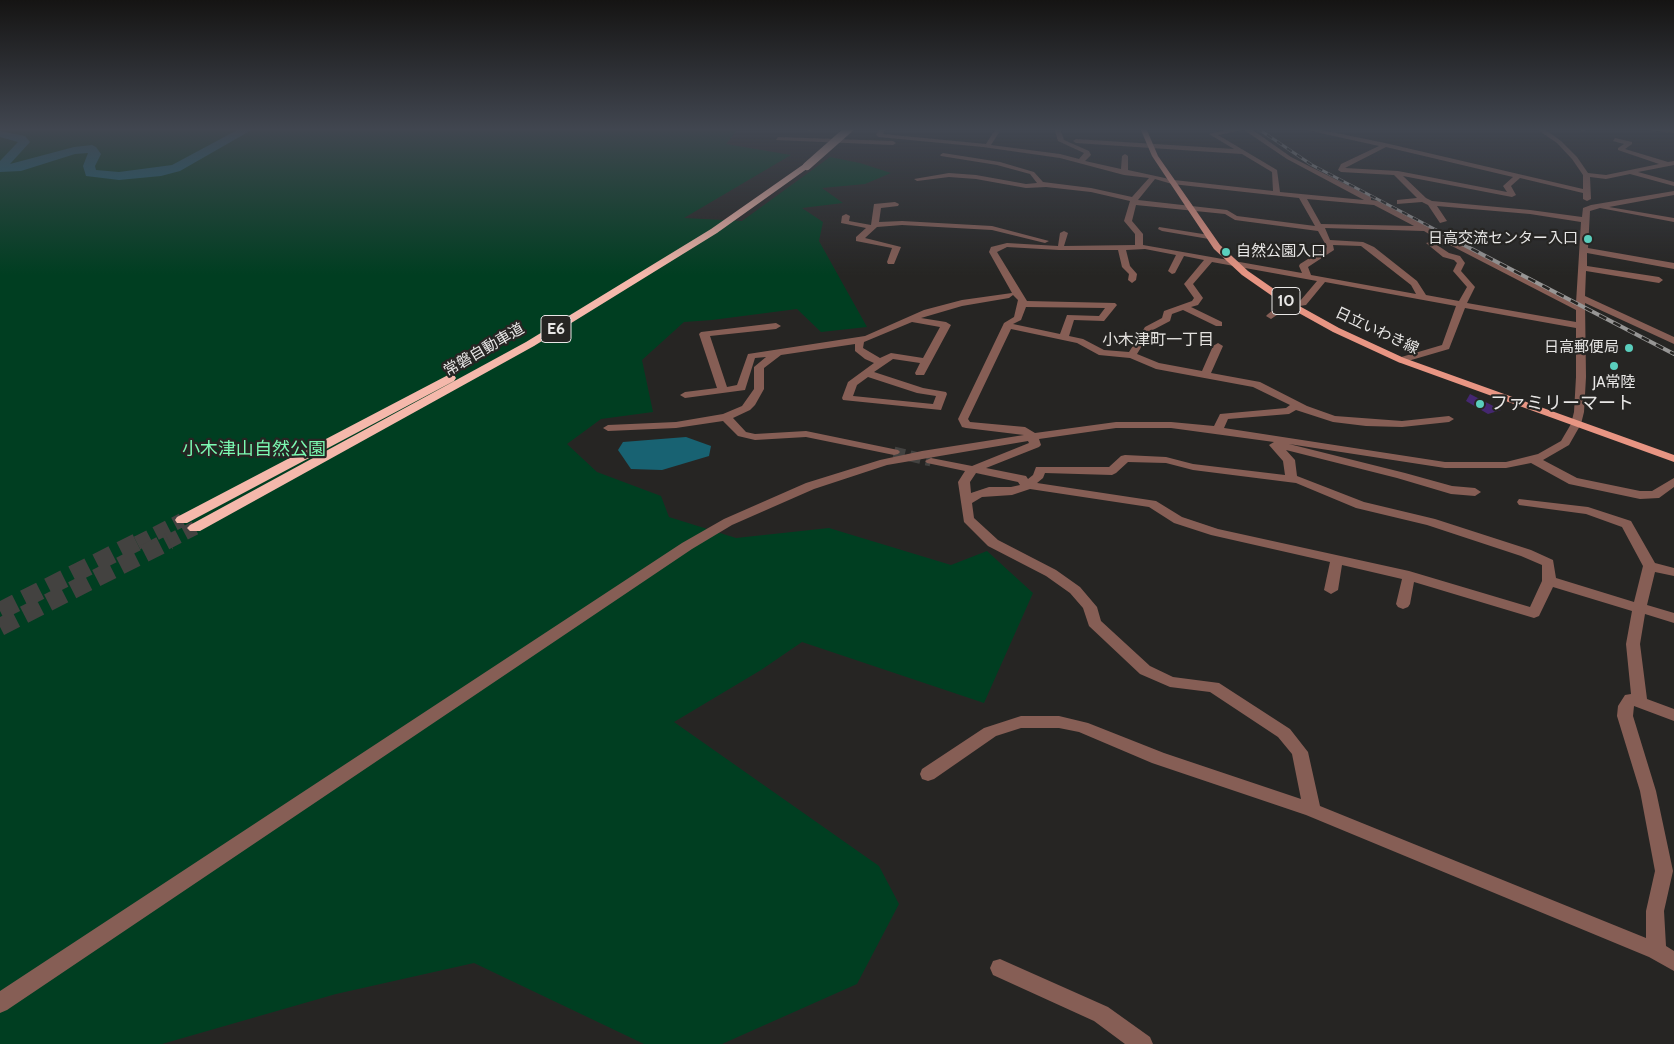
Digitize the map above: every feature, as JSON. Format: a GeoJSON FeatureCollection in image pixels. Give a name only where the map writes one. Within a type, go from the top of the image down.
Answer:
{"type":"FeatureCollection","features":[{"type":"Feature","properties":{"kind":"highway","name":"常磐自動車道"},"geometry":{"type":"LineString","coordinates":[[189,524],[291,470],[417,408],[609,297],[714,231],[786,177]]}},
{"type":"Feature","properties":{"kind":"main road","name":"日立いわき線"},"geometry":{"type":"LineString","coordinates":[[1169,177],[1209,236],[1233,264],[1291,305],[1336,330],[1401,360],[1674,459]]}},
{"type":"Feature","properties":{"kind":"street"},"geometry":{"type":"LineString","coordinates":[[917,180],[938,177]]}},
{"type":"Feature","properties":{"kind":"street"},"geometry":{"type":"LineString","coordinates":[[972,177],[1026,186],[1045,185],[1090,190],[1134,201],[1228,212],[1235,218],[1320,227],[1427,229]]}},
{"type":"Feature","properties":{"kind":"street"},"geometry":{"type":"LineString","coordinates":[[1035,177],[1045,185]]}},
{"type":"Feature","properties":{"kind":"street"},"geometry":{"type":"LineString","coordinates":[[1147,177],[1277,194],[1376,204]]}},
{"type":"Feature","properties":{"kind":"street"},"geometry":{"type":"LineString","coordinates":[[1275,177],[1277,194]]}},
{"type":"Feature","properties":{"kind":"street"},"geometry":{"type":"LineString","coordinates":[[1324,177],[1580,309]]}},
{"type":"Feature","properties":{"kind":"street"},"geometry":{"type":"LineString","coordinates":[[1400,177],[1427,202],[1443,221]]}},
{"type":"Feature","properties":{"kind":"street"},"geometry":{"type":"LineString","coordinates":[[1417,177],[1512,194],[1507,186],[1517,177],[1587,192]]}},
{"type":"Feature","properties":{"kind":"street"},"geometry":{"type":"LineString","coordinates":[[1586,177],[1587,199],[1597,206],[1674,220]]}},
{"type":"Feature","properties":{"kind":"street"},"geometry":{"type":"LineString","coordinates":[[1648,177],[1674,184]]}},
{"type":"Feature","properties":{"kind":"street"},"geometry":{"type":"LineString","coordinates":[[1139,247],[1139,234],[1128,221],[1128,217],[1134,201],[1153,178]]}},
{"type":"Feature","properties":{"kind":"street"},"geometry":{"type":"LineString","coordinates":[[0,1003],[632,582],[728,522],[810,486],[884,462],[1032,436],[1116,425],[1171,425],[1218,430],[1445,465],[1506,465],[1534,460],[1551,453],[1565,443],[1576,424],[1581,377],[1580,309],[1582,250],[1586,210],[1597,206],[1674,193]]}},
{"type":"Feature","properties":{"kind":"street"},"geometry":{"type":"LineString","coordinates":[[1302,196],[1331,248],[1303,266],[1308,277]]}},
{"type":"Feature","properties":{"kind":"street"},"geometry":{"type":"LineString","coordinates":[[1400,202],[1427,202],[1530,212],[1584,220]]}},
{"type":"Feature","properties":{"kind":"street"},"geometry":{"type":"LineString","coordinates":[[895,204],[877,206],[874,226],[859,239],[897,247]]}},
{"type":"Feature","properties":{"kind":"street"},"geometry":{"type":"LineString","coordinates":[[846,216],[845,223],[874,226],[902,223],[992,228],[1065,246]]}},
{"type":"Feature","properties":{"kind":"street"},"geometry":{"type":"LineString","coordinates":[[1162,230],[1209,236]]}},
{"type":"Feature","properties":{"kind":"street"},"geometry":{"type":"LineString","coordinates":[[1064,233],[1065,246]]}},
{"type":"Feature","properties":{"kind":"street"},"geometry":{"type":"LineString","coordinates":[[891,262],[901,238]]}},
{"type":"Feature","properties":{"kind":"street"},"geometry":{"type":"LineString","coordinates":[[1401,360],[1428,350],[1446,348],[1461,305],[1471,287],[1457,271],[1461,263],[1457,258],[1446,255],[1430,242],[1449,241]]}},
{"type":"Feature","properties":{"kind":"street"},"geometry":{"type":"LineString","coordinates":[[1328,242],[1363,244],[1414,283],[1423,298]]}},
{"type":"Feature","properties":{"kind":"street"},"geometry":{"type":"LineString","coordinates":[[1312,810],[1300,752],[1284,733],[1214,687],[1170,682],[1144,670],[1094,623],[1090,607],[1075,590],[1051,573],[993,543],[968,519],[964,482],[972,470],[1035,445],[1032,436],[1025,430],[1010,427],[966,425],[962,419],[1008,326],[1018,318],[1023,300],[1003,269],[994,249],[1007,245],[1139,247],[1580,326]]}},
{"type":"Feature","properties":{"kind":"street"},"geometry":{"type":"LineString","coordinates":[[1122,247],[1122,255],[1126,267],[1133,274],[1132,280]]}},
{"type":"Feature","properties":{"kind":"street"},"geometry":{"type":"LineString","coordinates":[[1582,250],[1674,266]]}},
{"type":"Feature","properties":{"kind":"street"},"geometry":{"type":"LineString","coordinates":[[1172,271],[1181,254]]}},
{"type":"Feature","properties":{"kind":"street"},"geometry":{"type":"LineString","coordinates":[[1132,355],[1140,339],[1148,329],[1167,319],[1167,313],[1195,303],[1199,298],[1188,284],[1210,259]]}},
{"type":"Feature","properties":{"kind":"street"},"geometry":{"type":"LineString","coordinates":[[1582,268],[1659,280]]}},
{"type":"Feature","properties":{"kind":"street"},"geometry":{"type":"LineString","coordinates":[[1271,316],[1284,306],[1303,303],[1322,280]]}},
{"type":"Feature","properties":{"kind":"street"},"geometry":{"type":"LineString","coordinates":[[685,396],[741,388],[751,356],[860,341],[908,319],[948,306],[1009,295]]}},
{"type":"Feature","properties":{"kind":"street"},"geometry":{"type":"LineString","coordinates":[[1581,298],[1674,341]]}},
{"type":"Feature","properties":{"kind":"street"},"geometry":{"type":"LineString","coordinates":[[1022,304],[1112,305],[1101,319],[1070,318],[1064,338]]}},
{"type":"Feature","properties":{"kind":"street"},"geometry":{"type":"LineString","coordinates":[[1183,307],[1219,324]]}},
{"type":"Feature","properties":{"kind":"street"},"geometry":{"type":"LineString","coordinates":[[908,319],[946,325],[920,373]]}},
{"type":"Feature","properties":{"kind":"street"},"geometry":{"type":"LineString","coordinates":[[722,390],[704,334],[776,326]]}},
{"type":"Feature","properties":{"kind":"street"},"geometry":{"type":"LineString","coordinates":[[1008,326],[1080,341],[1102,353],[1132,355],[1156,366],[1256,384],[1304,408],[1333,419],[1366,424],[1402,424],[1449,419]]}},
{"type":"Feature","properties":{"kind":"street"},"geometry":{"type":"LineString","coordinates":[[860,341],[858,349],[868,357],[881,362]]}},
{"type":"Feature","properties":{"kind":"street"},"geometry":{"type":"LineString","coordinates":[[1205,375],[1218,346]]}},
{"type":"Feature","properties":{"kind":"street"},"geometry":{"type":"LineString","coordinates":[[608,428],[676,425],[726,417],[746,408],[751,403],[759,389],[758,367],[778,352]]}},
{"type":"Feature","properties":{"kind":"street"},"geometry":{"type":"LineString","coordinates":[[867,373],[920,391],[942,394],[937,408],[847,398],[852,384],[881,362],[891,356],[927,360]]}},
{"type":"Feature","properties":{"kind":"street"},"geometry":{"type":"LineString","coordinates":[[1218,430],[1224,416],[1289,411],[1294,407],[1304,408]]}},
{"type":"Feature","properties":{"kind":"street"},"geometry":{"type":"LineString","coordinates":[[726,417],[742,434],[755,437],[806,434],[894,452]]}},
{"type":"Feature","properties":{"kind":"street"},"geometry":{"type":"LineString","coordinates":[[1218,430],[1368,469],[1401,475],[1451,490],[1475,492]]}},
{"type":"Feature","properties":{"kind":"street"},"geometry":{"type":"LineString","coordinates":[[1275,445],[1289,460],[1291,479]]}},
{"type":"Feature","properties":{"kind":"street"},"geometry":{"type":"LineString","coordinates":[[931,462],[1022,480],[1028,485],[1152,504],[1178,520],[1215,532],[1337,558],[1458,588],[1534,614],[1548,581],[1548,563],[1526,552],[1431,522],[1360,505],[1291,479],[1194,467],[1166,460],[1126,458],[1112,471],[1040,469],[1038,476],[1028,485],[1012,491],[989,491],[978,494],[966,502]]}},
{"type":"Feature","properties":{"kind":"street"},"geometry":{"type":"LineString","coordinates":[[1534,460],[1574,481],[1640,494],[1655,494],[1674,482]]}},
{"type":"Feature","properties":{"kind":"street"},"geometry":{"type":"LineString","coordinates":[[1523,502],[1588,511],[1627,524],[1650,566],[1639,608],[1633,644],[1640,703]]}},
{"type":"Feature","properties":{"kind":"street"},"geometry":{"type":"LineString","coordinates":[[1331,590],[1337,558]]}},
{"type":"Feature","properties":{"kind":"street"},"geometry":{"type":"LineString","coordinates":[[1650,566],[1674,572]]}},
{"type":"Feature","properties":{"kind":"street"},"geometry":{"type":"LineString","coordinates":[[1403,604],[1409,576]]}},
{"type":"Feature","properties":{"kind":"street"},"geometry":{"type":"LineString","coordinates":[[1548,581],[1674,618]]}},
{"type":"Feature","properties":{"kind":"street"},"geometry":{"type":"LineString","coordinates":[[1656,951],[1655,910],[1664,871],[1648,791],[1625,716],[1626,706],[1630,699],[1674,715]]}},
{"type":"Feature","properties":{"kind":"street"},"geometry":{"type":"LineString","coordinates":[[928,774],[990,732],[1021,722],[1059,722],[1082,728],[1158,758],[1312,810],[1656,951],[1674,962]]}},
{"type":"Feature","properties":{"kind":"street"},"geometry":{"type":"LineString","coordinates":[[1000,968],[1101,1014],[1143,1044]]}},
{"type":"Feature","properties":{"kind":"green space","name":"小木津山自然公園"},"geometry":{"type":"Polygon","coordinates":[[[0,177],[754,177],[684,218],[742,221],[803,177],[882,177],[865,184],[822,188],[843,203],[802,208],[823,222],[819,241],[867,327],[821,332],[797,309],[684,322],[642,360],[653,412],[601,419],[567,444],[597,472],[661,496],[669,517],[736,538],[829,528],[951,565],[987,551],[1033,593],[984,703],[802,642],[761,670],[674,722],[879,866],[899,904],[857,984],[722,1044],[644,1044],[474,963],[336,994],[162,1044],[0,1044],[0,177]]]}},
{"type":"Feature","properties":{"kind":"water"},"geometry":{"type":"Polygon","coordinates":[[[686,437],[711,446],[709,456],[662,470],[631,469],[618,450],[623,442],[686,437]]]}},
{"type":"Feature","properties":{"kind":"building","name":"ファミリーマート"},"geometry":{"type":"Polygon","coordinates":[[[1470,394],[1501,410],[1488,414],[1466,401],[1470,394]]]}},
{"type":"Feature","properties":{"kind":"tunnel"},"geometry":{"type":"LineString","coordinates":[[894,452],[931,461]]}},
{"type":"Feature","properties":{"kind":"tunnel"},"geometry":{"type":"LineString","coordinates":[[137,543],[182,520]]}},
{"type":"Feature","properties":{"kind":"tunnel"},"geometry":{"type":"LineString","coordinates":[[166,543],[195,528]]}},
{"type":"Feature","properties":{"kind":"tunnel"},"geometry":{"type":"LineString","coordinates":[[0,611],[139,541]]}},
{"type":"Feature","properties":{"kind":"tunnel"},"geometry":{"type":"LineString","coordinates":[[0,627],[169,541]]}},
{"type":"Feature","properties":{"kind":"railway"},"geometry":{"type":"LineString","coordinates":[[1334,177],[1446,235]]}},
{"type":"Feature","properties":{"kind":"railway"},"geometry":{"type":"LineString","coordinates":[[1443,234],[1674,354]]}},
{"type":"Feature","properties":{"kind":"place","name":"日高交流センター入口"},"geometry":{"type":"Point","coordinates":[1588,239]}},
{"type":"Feature","properties":{"kind":"place","name":"自然公園入口"},"geometry":{"type":"Point","coordinates":[1226,252]}},
{"type":"Feature","properties":{"kind":"place","name":"日高郵便局"},"geometry":{"type":"Point","coordinates":[1629,348]}},
{"type":"Feature","properties":{"kind":"place","name":"JA常陸"},"geometry":{"type":"Point","coordinates":[1614,366]}},
{"type":"Feature","properties":{"kind":"place","name":"ファミリーマート"},"geometry":{"type":"Point","coordinates":[1480,404]}},
{"type":"Feature","properties":{"kind":"district","name":"小木津町一丁目"},"geometry":{"type":"Point","coordinates":[1158,340]}}]}
